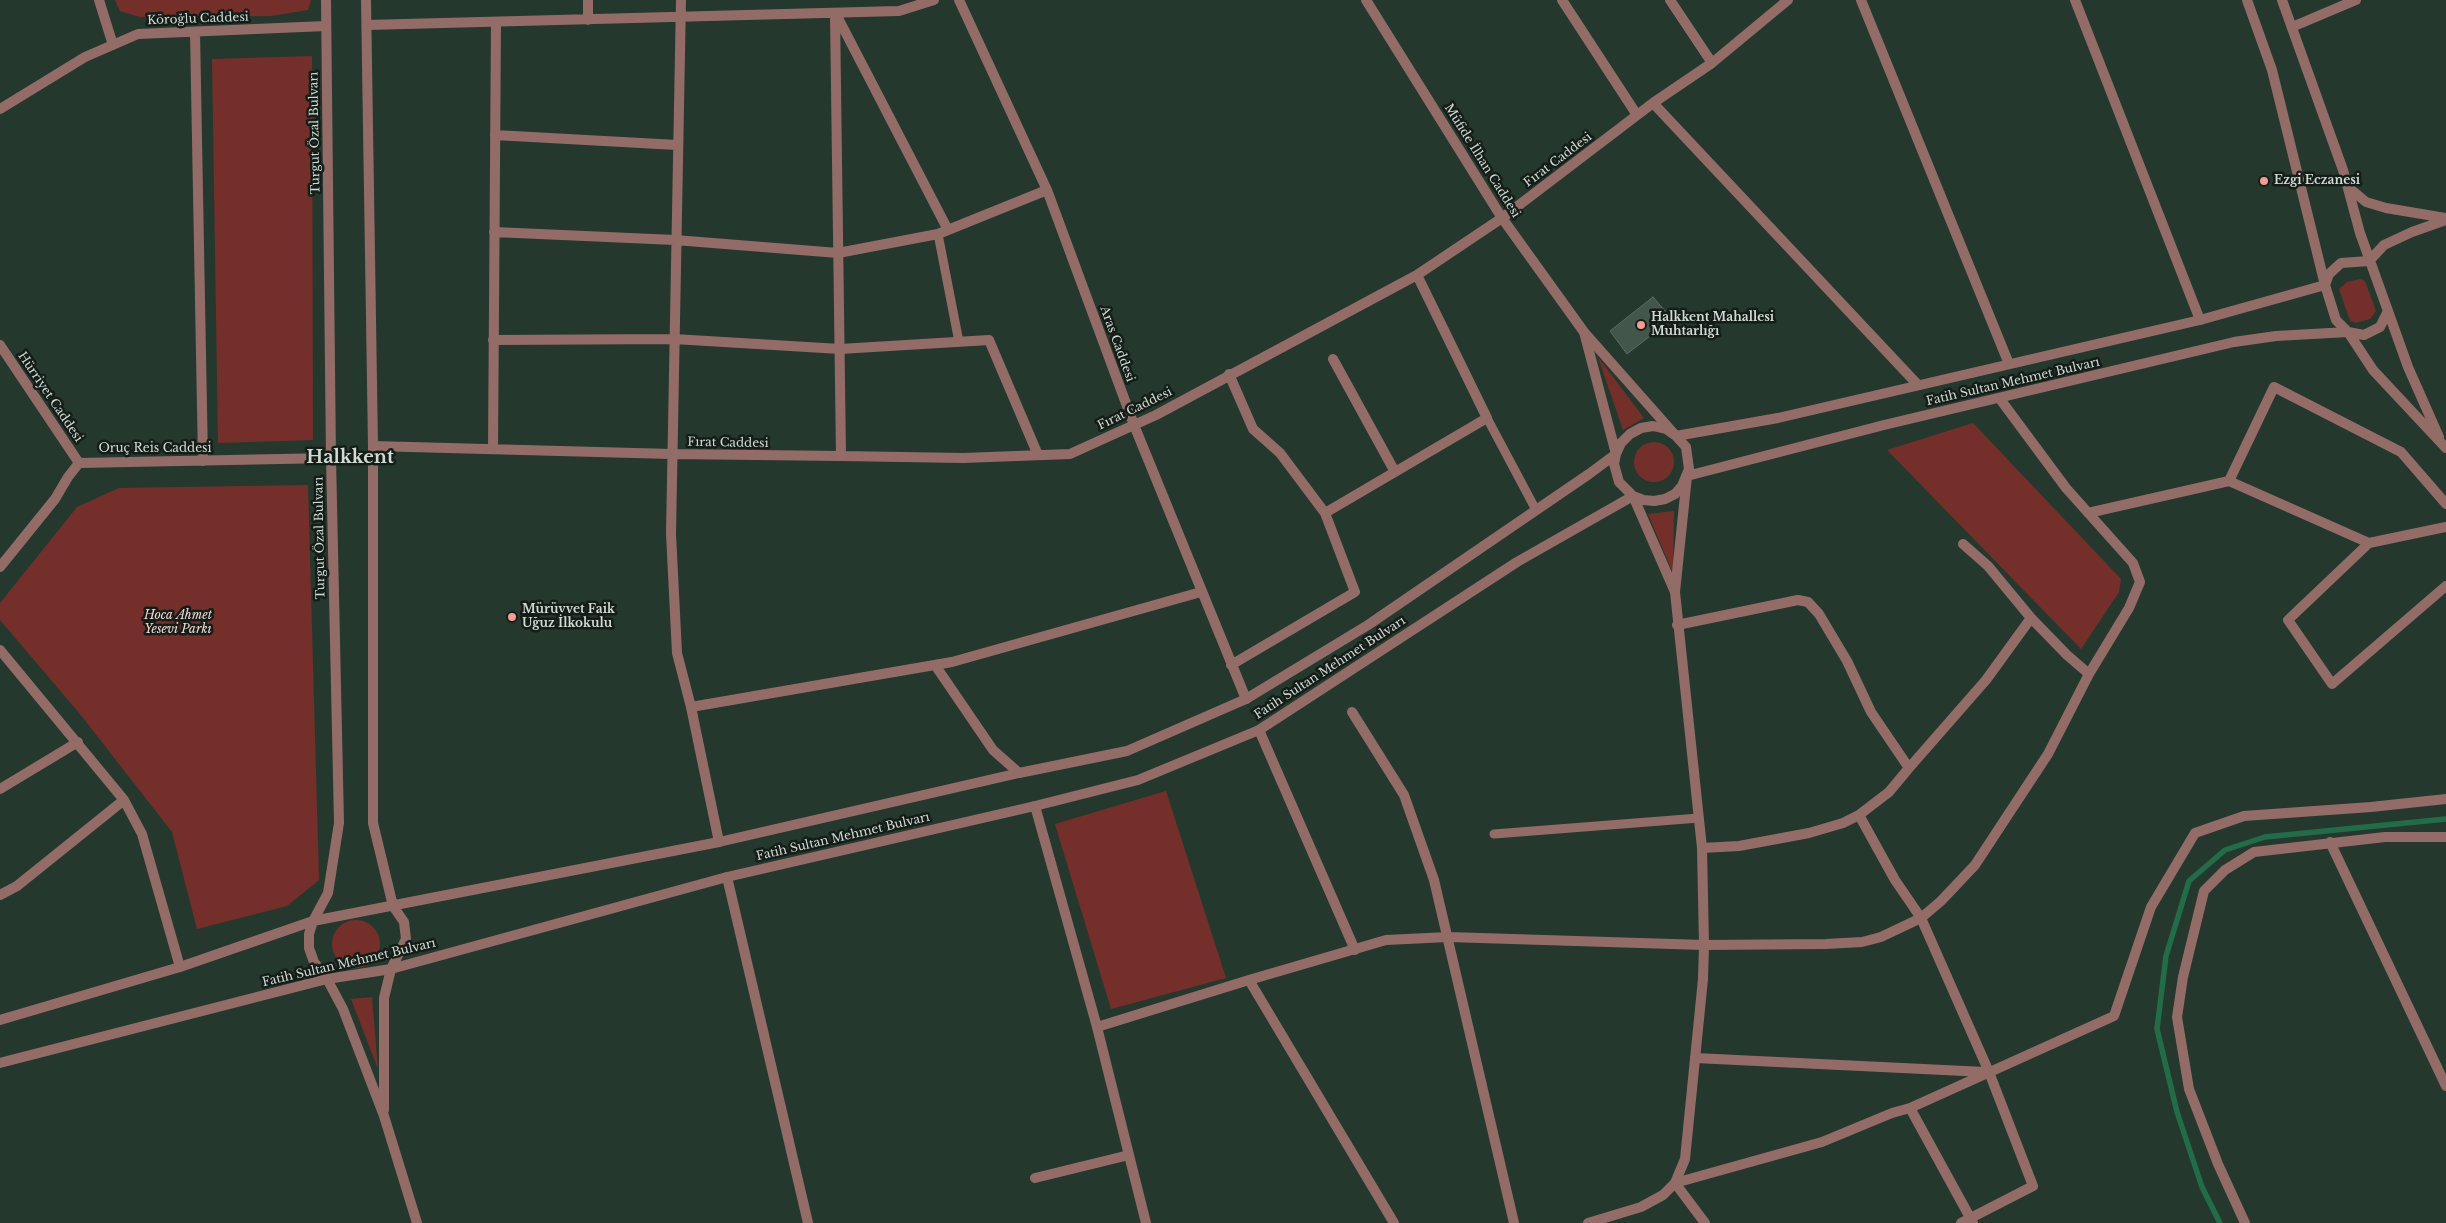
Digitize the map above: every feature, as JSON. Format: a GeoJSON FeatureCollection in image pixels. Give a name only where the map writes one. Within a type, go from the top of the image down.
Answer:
{"type":"FeatureCollection","features":[{"type":"Feature","properties":{"kind":"street"},"geometry":{"type":"LineString","coordinates":[[99,0],[113,45]]}},
{"type":"Feature","properties":{"kind":"street","name":"Turgut Özal Bulvarı"},"geometry":{"type":"LineString","coordinates":[[313,921],[328,893],[339,823],[331,458],[326,0]]}},
{"type":"Feature","properties":{"kind":"street"},"geometry":{"type":"LineString","coordinates":[[366,0],[373,446],[374,823],[393,906],[404,922],[406,939],[391,969],[384,998],[384,1116]]}},
{"type":"Feature","properties":{"kind":"street"},"geometry":{"type":"LineString","coordinates":[[588,0],[588,20]]}},
{"type":"Feature","properties":{"kind":"street"},"geometry":{"type":"LineString","coordinates":[[681,0],[675,240],[671,534],[677,652],[691,707],[720,842]]}},
{"type":"Feature","properties":{"kind":"street","name":"Aras Caddesi"},"geometry":{"type":"LineString","coordinates":[[959,0],[1047,190],[1134,425],[1246,699]]}},
{"type":"Feature","properties":{"kind":"street","name":"Müfide İlhan Caddesi"},"geometry":{"type":"LineString","coordinates":[[1366,0],[1502,218],[1584,332],[1676,436]]}},
{"type":"Feature","properties":{"kind":"street"},"geometry":{"type":"LineString","coordinates":[[1562,0],[1637,115]]}},
{"type":"Feature","properties":{"kind":"street"},"geometry":{"type":"LineString","coordinates":[[1670,0],[1712,63]]}},
{"type":"Feature","properties":{"kind":"street","name":"Fırat Caddesi"},"geometry":{"type":"LineString","coordinates":[[373,446],[672,454],[963,458],[1070,454],[1134,425],[1416,275],[1502,218],[1653,103],[1712,63],[1788,0]]}},
{"type":"Feature","properties":{"kind":"street"},"geometry":{"type":"LineString","coordinates":[[1861,0],[2009,364]]}},
{"type":"Feature","properties":{"kind":"street"},"geometry":{"type":"LineString","coordinates":[[2075,0],[2200,320]]}},
{"type":"Feature","properties":{"kind":"street"},"geometry":{"type":"LineString","coordinates":[[2247,0],[2272,70],[2325,285],[2336,320],[2348,332],[2373,370],[2444,446]]}},
{"type":"Feature","properties":{"kind":"street"},"geometry":{"type":"LineString","coordinates":[[2282,0],[2348,187],[2369,261],[2408,367],[2444,446]]}},
{"type":"Feature","properties":{"kind":"street"},"geometry":{"type":"LineString","coordinates":[[2292,28],[2356,0]]}},
{"type":"Feature","properties":{"kind":"street"},"geometry":{"type":"LineString","coordinates":[[367,25],[899,11],[929,1]]}},
{"type":"Feature","properties":{"kind":"street"},"geometry":{"type":"LineString","coordinates":[[835,13],[948,230]]}},
{"type":"Feature","properties":{"kind":"street"},"geometry":{"type":"LineString","coordinates":[[835,13],[841,456]]}},
{"type":"Feature","properties":{"kind":"street"},"geometry":{"type":"LineString","coordinates":[[493,449],[496,22]]}},
{"type":"Feature","properties":{"kind":"street","name":"Köroğlu Caddesi"},"geometry":{"type":"LineString","coordinates":[[0,109],[85,57],[138,34],[326,26]]}},
{"type":"Feature","properties":{"kind":"street"},"geometry":{"type":"LineString","coordinates":[[194,32],[203,462]]}},
{"type":"Feature","properties":{"kind":"street"},"geometry":{"type":"LineString","coordinates":[[1653,103],[1918,385]]}},
{"type":"Feature","properties":{"kind":"street"},"geometry":{"type":"LineString","coordinates":[[495,135],[677,145]]}},
{"type":"Feature","properties":{"kind":"street"},"geometry":{"type":"LineString","coordinates":[[2348,187],[2366,202],[2386,208],[2446,219]]}},
{"type":"Feature","properties":{"kind":"street"},"geometry":{"type":"LineString","coordinates":[[494,232],[675,240],[838,253],[938,234],[1047,190]]}},
{"type":"Feature","properties":{"kind":"street"},"geometry":{"type":"LineString","coordinates":[[2325,285],[2329,274],[2341,263],[2369,261],[2384,245],[2446,219]]}},
{"type":"Feature","properties":{"kind":"street"},"geometry":{"type":"LineString","coordinates":[[1326,513],[1487,418],[1416,275]]}},
{"type":"Feature","properties":{"kind":"street","name":"Fatih Sultan Mehmet Bulvarı"},"geometry":{"type":"LineString","coordinates":[[1676,436],[1778,418],[2200,320],[2325,285]]}},
{"type":"Feature","properties":{"kind":"street"},"geometry":{"type":"LineString","coordinates":[[2348,332],[2364,335],[2373,332],[2380,327],[2388,311]]}},
{"type":"Feature","properties":{"kind":"street"},"geometry":{"type":"LineString","coordinates":[[1584,332],[1616,454],[1616,473],[1625,490],[1632,496],[1675,592]]}},
{"type":"Feature","properties":{"kind":"street","name":"Fatih Sultan Mehmet Bulvarı"},"geometry":{"type":"LineString","coordinates":[[1687,476],[1884,425],[2234,342],[2276,336],[2348,332]]}},
{"type":"Feature","properties":{"kind":"street"},"geometry":{"type":"LineString","coordinates":[[494,340],[674,339],[840,349],[989,340],[1038,455]]}},
{"type":"Feature","properties":{"kind":"street","name":"Hürriyet Caddesi"},"geometry":{"type":"LineString","coordinates":[[0,345],[79,463]]}},
{"type":"Feature","properties":{"kind":"street"},"geometry":{"type":"LineString","coordinates":[[1333,359],[1395,472]]}},
{"type":"Feature","properties":{"kind":"street"},"geometry":{"type":"LineString","coordinates":[[1230,374],[1252,429],[1280,453],[1326,513],[1355,592],[1231,665]]}},
{"type":"Feature","properties":{"kind":"street"},"geometry":{"type":"LineString","coordinates":[[2229,481],[2274,387],[2401,452],[2446,504]]}},
{"type":"Feature","properties":{"kind":"street"},"geometry":{"type":"LineString","coordinates":[[1097,1027],[1386,940],[1448,936],[1786,946],[1862,942],[1902,929],[1922,918],[1942,901],[1976,865],[2048,754],[2089,674],[2129,608],[2140,582],[2133,563],[2066,488],[2000,399]]}},
{"type":"Feature","properties":{"kind":"street"},"geometry":{"type":"LineString","coordinates":[[1588,1223],[1641,1207],[1663,1195],[1674,1183],[1685,1160],[1704,944],[1702,848],[1677,626],[1675,592],[1688,454],[1676,436],[1666,429],[1653,426],[1641,428],[1630,434],[1621,443],[1616,454]]}},
{"type":"Feature","properties":{"kind":"street","name":"Fatih Sultan Mehmet Bulvarı"},"geometry":{"type":"LineString","coordinates":[[0,1020],[180,967],[313,921],[720,842],[1019,773],[1127,751],[1246,699],[1368,625],[1616,454]]}},
{"type":"Feature","properties":{"kind":"street","name":"Oruç Reis Caddesi"},"geometry":{"type":"LineString","coordinates":[[79,463],[331,458]]}},
{"type":"Feature","properties":{"kind":"street"},"geometry":{"type":"LineString","coordinates":[[0,567],[55,499],[79,463]]}},
{"type":"Feature","properties":{"kind":"street"},"geometry":{"type":"LineString","coordinates":[[1632,496],[1654,501],[1665,499],[1682,486],[1687,476]]}},
{"type":"Feature","properties":{"kind":"street"},"geometry":{"type":"LineString","coordinates":[[2088,513],[2229,481],[2369,543]]}},
{"type":"Feature","properties":{"kind":"street","name":"Fatih Sultan Mehmet Bulvarı"},"geometry":{"type":"LineString","coordinates":[[0,1063],[327,979],[391,969],[727,877],[1035,806],[1138,780],[1259,730],[1517,562],[1632,496]]}},
{"type":"Feature","properties":{"kind":"street"},"geometry":{"type":"LineString","coordinates":[[2446,527],[2369,543],[2288,620],[2332,684],[2446,586]]}},
{"type":"Feature","properties":{"kind":"street"},"geometry":{"type":"LineString","coordinates":[[1964,544],[1988,566],[2031,618],[2067,655],[2089,674]]}},
{"type":"Feature","properties":{"kind":"street"},"geometry":{"type":"LineString","coordinates":[[691,707],[935,665],[1201,592]]}},
{"type":"Feature","properties":{"kind":"street"},"geometry":{"type":"LineString","coordinates":[[1677,626],[1798,600],[1808,602],[1819,614],[1847,662],[1871,712],[1910,768]]}},
{"type":"Feature","properties":{"kind":"street"},"geometry":{"type":"LineString","coordinates":[[1702,848],[1739,846],[1809,833],[1843,823],[1859,815],[1889,792],[1910,768],[1986,680],[2031,618]]}},
{"type":"Feature","properties":{"kind":"street"},"geometry":{"type":"LineString","coordinates":[[0,650],[78,742],[124,800],[142,834],[180,967]]}},
{"type":"Feature","properties":{"kind":"street"},"geometry":{"type":"LineString","coordinates":[[935,665],[993,750],[1019,773]]}},
{"type":"Feature","properties":{"kind":"street"},"geometry":{"type":"LineString","coordinates":[[1352,712],[1404,794],[1434,880],[1514,1223]]}},
{"type":"Feature","properties":{"kind":"street"},"geometry":{"type":"LineString","coordinates":[[1259,730],[1355,950]]}},
{"type":"Feature","properties":{"kind":"street"},"geometry":{"type":"LineString","coordinates":[[0,789],[78,742]]}},
{"type":"Feature","properties":{"kind":"street"},"geometry":{"type":"LineString","coordinates":[[1674,1183],[1822,1142],[1892,1113],[1910,1108],[2114,1016],[2151,907],[2195,833],[2244,816],[2371,807],[2446,799]]}},
{"type":"Feature","properties":{"kind":"street"},"geometry":{"type":"LineString","coordinates":[[0,895],[17,886],[124,800]]}},
{"type":"Feature","properties":{"kind":"street"},"geometry":{"type":"LineString","coordinates":[[1035,806],[1097,1027],[1146,1223]]}},
{"type":"Feature","properties":{"kind":"street"},"geometry":{"type":"LineString","coordinates":[[1859,815],[1895,880],[1922,918],[1989,1072],[2032,1186],[1968,1222],[1910,1108]]}},
{"type":"Feature","properties":{"kind":"street"},"geometry":{"type":"LineString","coordinates":[[2245,1223],[2218,1164],[2189,1089],[2177,1017],[2189,947],[2204,891],[2225,870],[2254,852],[2385,837],[2446,837]]}},
{"type":"Feature","properties":{"kind":"street"},"geometry":{"type":"LineString","coordinates":[[2330,842],[2446,1086]]}},
{"type":"Feature","properties":{"kind":"street"},"geometry":{"type":"LineString","coordinates":[[727,877],[808,1223]]}},
{"type":"Feature","properties":{"kind":"street"},"geometry":{"type":"LineString","coordinates":[[313,921],[309,934],[314,962],[327,979],[343,1009],[384,1116],[417,1223]]}},
{"type":"Feature","properties":{"kind":"street"},"geometry":{"type":"LineString","coordinates":[[1250,980],[1394,1223]]}},
{"type":"Feature","properties":{"kind":"street"},"geometry":{"type":"LineString","coordinates":[[1695,1058],[1989,1072]]}},
{"type":"Feature","properties":{"kind":"street"},"geometry":{"type":"LineString","coordinates":[[1035,1178],[1129,1155]]}},
{"type":"Feature","properties":{"kind":"street"},"geometry":{"type":"LineString","coordinates":[[1674,1183],[1704,1223]]}},
{"type":"Feature","properties":{"kind":"lane"},"geometry":{"type":"LineString","coordinates":[[938,234],[960,342]]}},
{"type":"Feature","properties":{"kind":"lane"},"geometry":{"type":"LineString","coordinates":[[1487,418],[1536,510]]}},
{"type":"Feature","properties":{"kind":"lane"},"geometry":{"type":"LineString","coordinates":[[1494,834],[1699,818]]}},
{"type":"Feature","properties":{"kind":"green space"},"geometry":{"type":"Polygon","coordinates":[[[115,0],[311,0],[308,10],[271,16],[140,17],[120,11],[115,0]]]}},
{"type":"Feature","properties":{"kind":"green space"},"geometry":{"type":"Polygon","coordinates":[[[312,56],[313,440],[218,443],[212,59],[312,56]]]}},
{"type":"Feature","properties":{"kind":"green space"},"geometry":{"type":"Polygon","coordinates":[[[2360,279],[2365,281],[2376,311],[2370,319],[2356,323],[2350,321],[2339,289],[2347,282],[2360,279]]]}},
{"type":"Feature","properties":{"kind":"green space"},"geometry":{"type":"Polygon","coordinates":[[[1598,357],[1644,418],[1623,430],[1598,357]]]}},
{"type":"Feature","properties":{"kind":"green space"},"geometry":{"type":"Polygon","coordinates":[[[1973,423],[2121,579],[2119,592],[2081,649],[1887,450],[1973,423]]]}},
{"type":"Feature","properties":{"kind":"green space"},"geometry":{"type":"Polygon","coordinates":[[[1650,442],[1658,442],[1665,445],[1671,451],[1674,462],[1671,473],[1665,479],[1658,482],[1650,482],[1643,479],[1637,473],[1634,466],[1634,458],[1637,451],[1643,445],[1650,442]]]}},
{"type":"Feature","properties":{"kind":"green space","name":"Hoca Ahmet Yesevi Parkı"},"geometry":{"type":"Polygon","coordinates":[[[308,485],[319,880],[287,906],[197,929],[172,832],[80,714],[0,620],[0,603],[77,507],[119,488],[308,485]]]}},
{"type":"Feature","properties":{"kind":"green space"},"geometry":{"type":"Polygon","coordinates":[[[1674,511],[1673,573],[1648,514],[1674,511]]]}},
{"type":"Feature","properties":{"kind":"green space"},"geometry":{"type":"Polygon","coordinates":[[[1166,791],[1226,978],[1111,1009],[1055,824],[1166,791]]]}},
{"type":"Feature","properties":{"kind":"green space"},"geometry":{"type":"Polygon","coordinates":[[[356,920],[365,922],[373,927],[378,935],[380,944],[378,953],[373,961],[365,966],[356,968],[347,966],[339,961],[334,953],[332,944],[334,935],[339,927],[347,922],[356,920]]]}},
{"type":"Feature","properties":{"kind":"green space"},"geometry":{"type":"Polygon","coordinates":[[[372,997],[378,1069],[351,999],[372,997]]]}},
{"type":"Feature","properties":{"kind":"building","name":"Halkkent Mahallesi Muhtarlığı"},"geometry":{"type":"Polygon","coordinates":[[[1653,297],[1672,319],[1627,354],[1610,331],[1653,297]]]}},
{"type":"Feature","properties":{"kind":"waterway"},"geometry":{"type":"LineString","coordinates":[[2220,1223],[2202,1187],[2177,1112],[2157,1029],[2166,956],[2189,881],[2225,850],[2265,837],[2446,819]]}},
{"type":"Feature","properties":{"kind":"place","name":"Ezgi Eczanesi"},"geometry":{"type":"Point","coordinates":[2264,181]}},
{"type":"Feature","properties":{"kind":"place","name":"Halkkent Mahallesi Muhtarlığı"},"geometry":{"type":"Point","coordinates":[1641,325]}},
{"type":"Feature","properties":{"kind":"place","name":"Mürüvvet Faik Uğuz İlkokulu"},"geometry":{"type":"Point","coordinates":[512,617]}},
{"type":"Feature","properties":{"kind":"district","name":"Halkkent"},"geometry":{"type":"Point","coordinates":[350,458]}}]}
